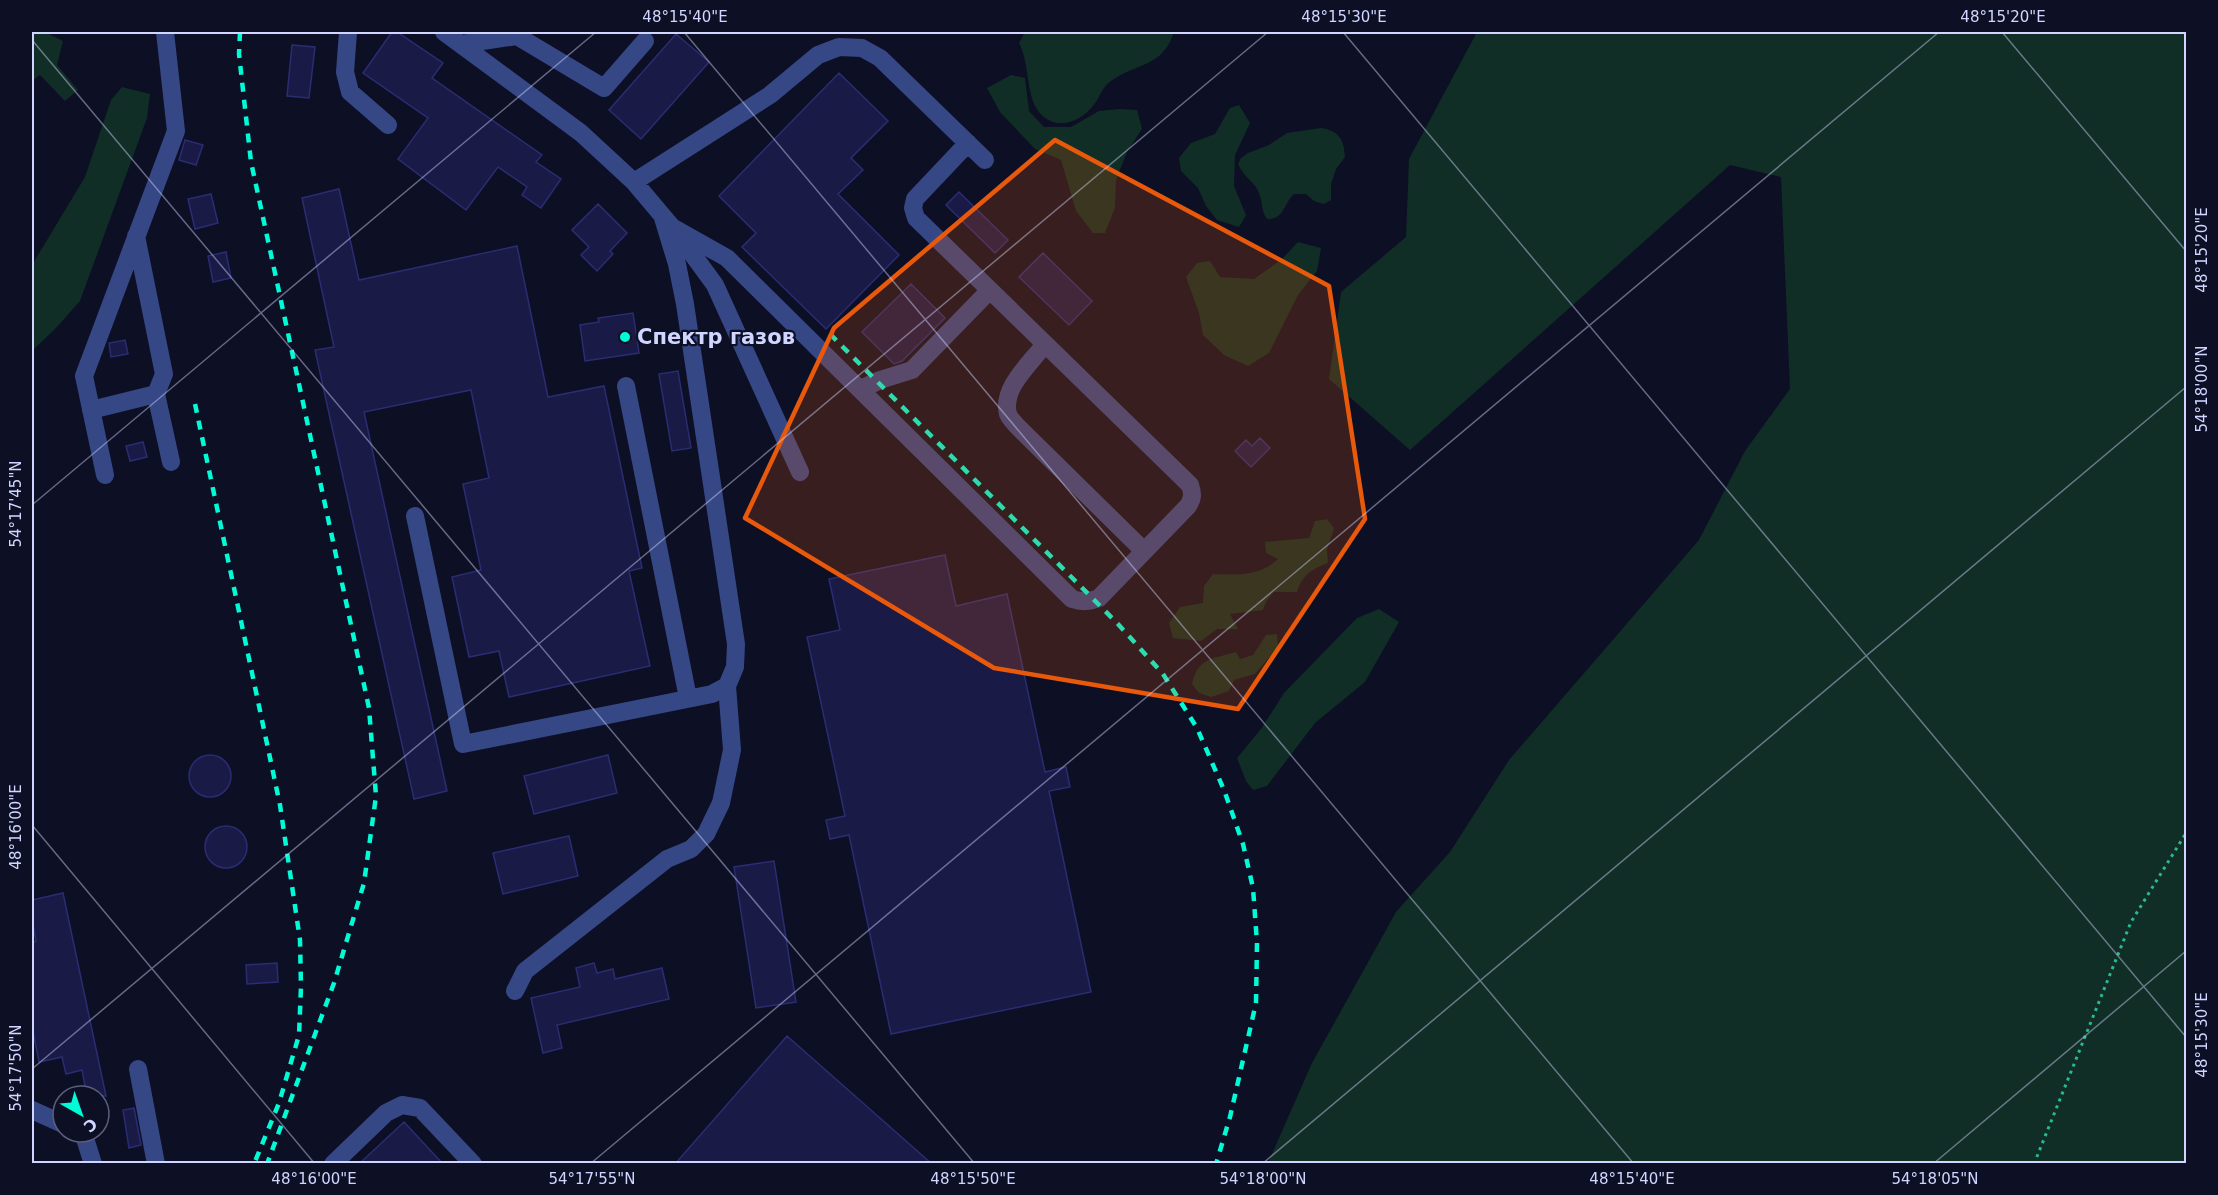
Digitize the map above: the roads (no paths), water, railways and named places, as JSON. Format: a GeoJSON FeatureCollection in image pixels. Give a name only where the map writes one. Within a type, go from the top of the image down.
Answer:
{"type":"FeatureCollection","features":[{"type":"Feature","properties":{"kind":"lane"},"geometry":{"type":"LineString","coordinates":[[105,475],[84,376],[176,131],[165,32]]}},
{"type":"Feature","properties":{"kind":"lane"},"geometry":{"type":"LineString","coordinates":[[348,32],[345,72],[350,92],[388,125]]}},
{"type":"Feature","properties":{"kind":"lane"},"geometry":{"type":"LineString","coordinates":[[444,32],[467,38],[517,36],[604,88],[645,41]]}},
{"type":"Feature","properties":{"kind":"lane"},"geometry":{"type":"LineString","coordinates":[[467,38],[581,133],[634,182],[667,221],[715,285],[800,472]]}},
{"type":"Feature","properties":{"kind":"lane"},"geometry":{"type":"LineString","coordinates":[[634,182],[770,95],[818,56],[838,47],[862,48],[880,58],[985,159]]}},
{"type":"Feature","properties":{"kind":"lane"},"geometry":{"type":"LineString","coordinates":[[667,221],[728,258],[1072,599],[1082,602],[1099,598],[1188,506],[1192,499],[1190,485],[916,218],[913,208],[915,199],[968,143]]}},
{"type":"Feature","properties":{"kind":"lane"},"geometry":{"type":"LineString","coordinates":[[515,990],[525,971],[667,859],[691,849],[706,834],[722,803],[732,750],[727,686],[735,667],[736,644],[685,304],[667,221]]}},
{"type":"Feature","properties":{"kind":"lane"},"geometry":{"type":"LineString","coordinates":[[136,236],[164,374],[156,394],[171,462]]}},
{"type":"Feature","properties":{"kind":"lane"},"geometry":{"type":"LineString","coordinates":[[861,389],[879,380],[912,370],[990,290]]}},
{"type":"Feature","properties":{"kind":"lane"},"geometry":{"type":"LineString","coordinates":[[1045,344],[1007,397],[1009,415],[1020,429],[1144,551]]}},
{"type":"Feature","properties":{"kind":"lane"},"geometry":{"type":"LineString","coordinates":[[626,386],[688,698]]}},
{"type":"Feature","properties":{"kind":"lane"},"geometry":{"type":"LineString","coordinates":[[91,410],[156,394]]}},
{"type":"Feature","properties":{"kind":"lane"},"geometry":{"type":"LineString","coordinates":[[415,516],[463,744],[712,694],[727,686]]}},
{"type":"Feature","properties":{"kind":"lane"},"geometry":{"type":"LineString","coordinates":[[138,1069],[156,1164]]}},
{"type":"Feature","properties":{"kind":"lane"},"geometry":{"type":"LineString","coordinates":[[333,1164],[386,1113],[402,1105],[420,1108],[473,1164]]}},
{"type":"Feature","properties":{"kind":"lane"},"geometry":{"type":"LineString","coordinates":[[32,1110],[51,1119]]}},
{"type":"Feature","properties":{"kind":"lane"},"geometry":{"type":"LineString","coordinates":[[87,1144],[93,1164]]}},
{"type":"Feature","properties":{"kind":"railway"},"geometry":{"type":"LineString","coordinates":[[240,32],[239,54],[251,162],[369,708],[376,796],[364,883],[334,983],[267,1164]]}},
{"type":"Feature","properties":{"kind":"railway"},"geometry":{"type":"LineString","coordinates":[[830,334],[1118,624],[1163,674],[1197,728],[1224,790],[1243,844],[1253,888],[1257,943],[1256,1003],[1230,1117],[1216,1164]]}},
{"type":"Feature","properties":{"kind":"railway"},"geometry":{"type":"LineString","coordinates":[[195,404],[280,805],[300,940],[299,1035],[279,1103],[254,1164]]}},
{"type":"Feature","properties":{"kind":"place","name":"Спектр газов"},"geometry":{"type":"Point","coordinates":[625,337]}}]}
